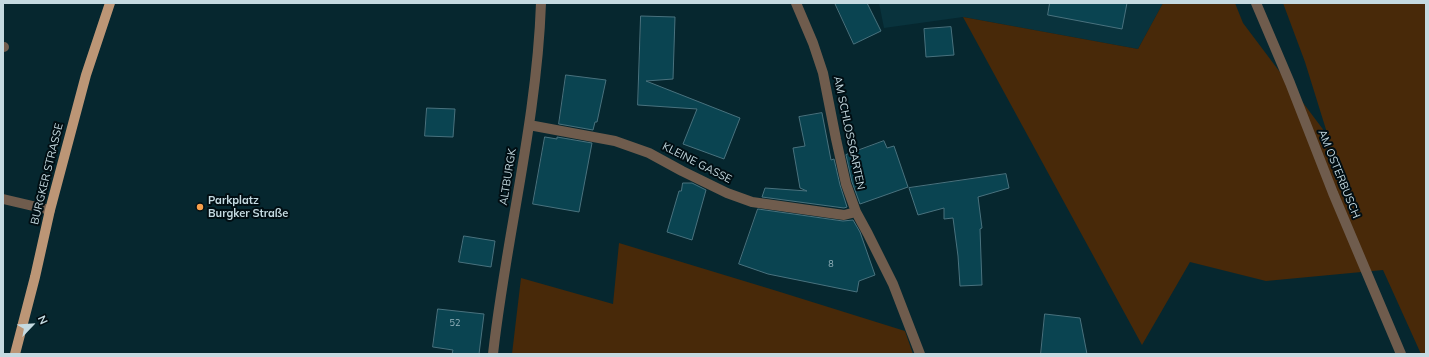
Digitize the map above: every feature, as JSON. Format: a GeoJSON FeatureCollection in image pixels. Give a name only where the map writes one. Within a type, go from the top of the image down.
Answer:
{"type":"FeatureCollection","features":[{"type":"Feature","properties":{"kind":"main road","name":"BURGKER STRASSE"},"geometry":{"type":"LineString","coordinates":[[15,354],[35,277],[50,210],[86,75],[110,3]]}},
{"type":"Feature","properties":{"kind":"street","name":"ALTBURGK"},"geometry":{"type":"LineString","coordinates":[[493,354],[498,313],[529,125],[538,50],[541,3]]}},
{"type":"Feature","properties":{"kind":"street","name":"AM SCHLOSSGARTEN"},"geometry":{"type":"LineString","coordinates":[[796,3],[814,43],[824,73],[846,184],[856,212],[893,284],[920,354]]}},
{"type":"Feature","properties":{"kind":"street","name":"AM OSTERBUSCH"},"geometry":{"type":"LineString","coordinates":[[1256,3],[1290,83],[1333,193],[1401,354]]}},
{"type":"Feature","properties":{"kind":"street","name":"KLEINE GASSE"},"geometry":{"type":"LineString","coordinates":[[529,125],[616,141],[649,152],[682,172],[752,202],[844,215],[856,212]]}},
{"type":"Feature","properties":{"kind":"street"},"geometry":{"type":"LineString","coordinates":[[3,199],[50,210]]}},
{"type":"Feature","properties":{"kind":"shaded area"},"geometry":{"type":"Polygon","coordinates":[[[879,3],[1163,3],[1138,49],[963,17],[884,28],[879,3]]]}},
{"type":"Feature","properties":{"kind":"shaded area"},"geometry":{"type":"Polygon","coordinates":[[[1163,3],[1235,3],[1243,23],[1328,136],[1305,62],[1283,3],[1426,3],[1426,354],[1421,354],[1383,270],[1266,281],[1190,262],[1142,345],[963,17],[1138,49],[1163,3]]]}},
{"type":"Feature","properties":{"kind":"shaded area"},"geometry":{"type":"Polygon","coordinates":[[[619,243],[905,331],[913,354],[512,354],[521,278],[613,304],[619,243]]]}},
{"type":"Feature","properties":{"kind":"building"},"geometry":{"type":"Polygon","coordinates":[[[835,3],[867,3],[881,31],[854,44],[835,3]]]}},
{"type":"Feature","properties":{"kind":"building"},"geometry":{"type":"Polygon","coordinates":[[[1050,3],[1127,3],[1122,29],[1048,15],[1050,3]]]}},
{"type":"Feature","properties":{"kind":"building"},"geometry":{"type":"Polygon","coordinates":[[[641,16],[675,17],[673,79],[646,81],[740,118],[724,159],[683,144],[697,109],[638,105],[641,16]]]}},
{"type":"Feature","properties":{"kind":"building"},"geometry":{"type":"Polygon","coordinates":[[[951,27],[954,55],[926,57],[924,29],[951,27]]]}},
{"type":"Feature","properties":{"kind":"building"},"geometry":{"type":"Polygon","coordinates":[[[566,75],[606,80],[597,122],[595,122],[593,130],[559,124],[566,75]]]}},
{"type":"Feature","properties":{"kind":"building"},"geometry":{"type":"Polygon","coordinates":[[[427,108],[455,109],[453,137],[425,136],[427,108]]]}},
{"type":"Feature","properties":{"kind":"building"},"geometry":{"type":"Polygon","coordinates":[[[822,113],[831,160],[834,159],[847,207],[844,208],[762,197],[765,188],[807,191],[800,188],[793,148],[805,146],[799,117],[822,113]]]}},
{"type":"Feature","properties":{"kind":"building"},"geometry":{"type":"Polygon","coordinates":[[[545,137],[557,139],[557,137],[592,143],[579,212],[533,204],[545,137]]]}},
{"type":"Feature","properties":{"kind":"building"},"geometry":{"type":"Polygon","coordinates":[[[884,141],[887,148],[894,146],[908,187],[860,204],[852,182],[846,155],[884,141]]]}},
{"type":"Feature","properties":{"kind":"building"},"geometry":{"type":"Polygon","coordinates":[[[1006,174],[1009,188],[978,197],[982,228],[980,229],[982,285],[960,286],[953,218],[944,219],[944,208],[918,215],[909,188],[1006,174]]]}},
{"type":"Feature","properties":{"kind":"building"},"geometry":{"type":"Polygon","coordinates":[[[683,183],[692,183],[706,190],[692,240],[667,232],[679,191],[681,191],[683,183]]]}},
{"type":"Feature","properties":{"kind":"building"},"geometry":{"type":"Polygon","coordinates":[[[758,209],[843,221],[853,220],[860,232],[875,275],[859,281],[857,292],[768,274],[739,264],[758,209]]]}},
{"type":"Feature","properties":{"kind":"building"},"geometry":{"type":"Polygon","coordinates":[[[464,236],[495,241],[491,267],[459,262],[464,236]]]}},
{"type":"Feature","properties":{"kind":"building"},"geometry":{"type":"Polygon","coordinates":[[[438,309],[484,314],[479,354],[452,354],[453,350],[433,347],[438,309]]]}},
{"type":"Feature","properties":{"kind":"building"},"geometry":{"type":"Polygon","coordinates":[[[1045,314],[1080,318],[1087,354],[1041,354],[1045,314]]]}},
{"type":"Feature","properties":{"kind":"place","name":"Parkplatz Burgker Straße"},"geometry":{"type":"Point","coordinates":[200,207]}}]}
